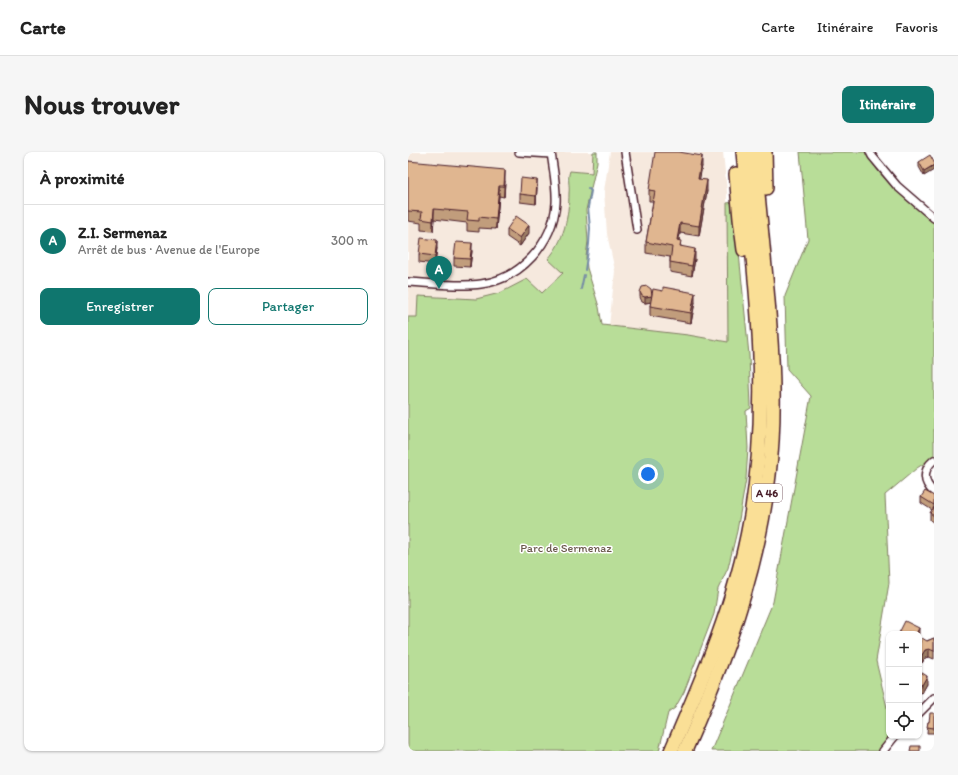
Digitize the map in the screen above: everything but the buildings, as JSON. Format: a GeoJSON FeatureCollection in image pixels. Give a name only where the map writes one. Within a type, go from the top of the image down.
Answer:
{"type":"FeatureCollection","features":[{"type":"Feature","properties":{"kind":"highway"},"geometry":{"type":"LineString","coordinates":[[734,152],[740,219],[751,303],[759,435]]}},
{"type":"Feature","properties":{"kind":"highway","name":"A 46"},"geometry":{"type":"LineString","coordinates":[[671,751],[715,645],[733,591],[750,522],[757,467],[761,395],[761,355],[743,152]]}},
{"type":"Feature","properties":{"kind":"highway","name":"A 46"},"geometry":{"type":"LineString","coordinates":[[685,751],[716,679],[738,616],[757,552],[766,501],[774,399],[769,309],[754,152]]}},
{"type":"Feature","properties":{"kind":"highway"},"geometry":{"type":"LineString","coordinates":[[761,223],[766,192],[765,152]]}},
{"type":"Feature","properties":{"kind":"street"},"geometry":{"type":"LineString","coordinates":[[408,282],[462,285],[481,284],[496,280],[521,267],[530,260],[545,239],[553,217],[556,192],[551,153],[519,152]]}},
{"type":"Feature","properties":{"kind":"street"},"geometry":{"type":"LineString","coordinates":[[626,152],[637,230]]}},
{"type":"Feature","properties":{"kind":"street"},"geometry":{"type":"LineString","coordinates":[[870,152],[897,186],[934,218]]}},
{"type":"Feature","properties":{"kind":"street"},"geometry":{"type":"LineString","coordinates":[[934,460],[927,468],[925,478],[930,488],[934,492]]}},
{"type":"Feature","properties":{"kind":"street"},"geometry":{"type":"LineString","coordinates":[[922,710],[934,698]]}},
{"type":"Feature","properties":{"kind":"street"},"geometry":{"type":"LineString","coordinates":[[883,751],[893,739]]}},
{"type":"Feature","properties":{"kind":"shaded area"},"geometry":{"type":"Polygon","coordinates":[[[408,152],[593,152],[592,173],[570,172],[567,178],[570,192],[568,215],[562,236],[550,257],[563,273],[542,293],[527,279],[500,293],[476,299],[418,296],[417,317],[408,317],[408,152]]]}},
{"type":"Feature","properties":{"kind":"shaded area"},"geometry":{"type":"Polygon","coordinates":[[[610,152],[723,152],[727,192],[728,342],[688,335],[609,326],[615,271],[607,234],[604,191],[610,152]]]}},
{"type":"Feature","properties":{"kind":"green space","name":"Parc de Sermenaz"},"geometry":{"type":"Polygon","coordinates":[[[593,152],[597,152],[597,162],[586,210],[588,241],[586,257],[587,268],[599,307],[602,325],[688,335],[728,342],[727,203],[734,202],[749,355],[751,408],[746,411],[748,448],[746,479],[737,531],[728,568],[718,589],[714,614],[684,692],[675,708],[668,713],[659,751],[408,751],[408,317],[417,317],[418,296],[476,299],[500,293],[527,279],[542,293],[563,273],[548,259],[562,236],[567,219],[570,171],[592,173],[593,152]]]}},
{"type":"Feature","properties":{"kind":"green space"},"geometry":{"type":"Polygon","coordinates":[[[800,152],[866,152],[871,162],[887,181],[934,223],[934,457],[917,468],[885,495],[889,583],[876,661],[886,703],[886,739],[888,739],[879,751],[711,751],[773,602],[811,396],[787,369],[785,296],[808,239],[800,152]]]}},
{"type":"Feature","properties":{"kind":"waterway"},"geometry":{"type":"LineString","coordinates":[[585,270],[590,228],[588,207],[591,191],[588,188]]}},
{"type":"Feature","properties":{"kind":"waterway"},"geometry":{"type":"LineString","coordinates":[[581,289],[584,275]]}},
{"type":"Feature","properties":{"kind":"place","name":"Z.I. Sermenaz"},"geometry":{"type":"Point","coordinates":[439,289]}}]}
